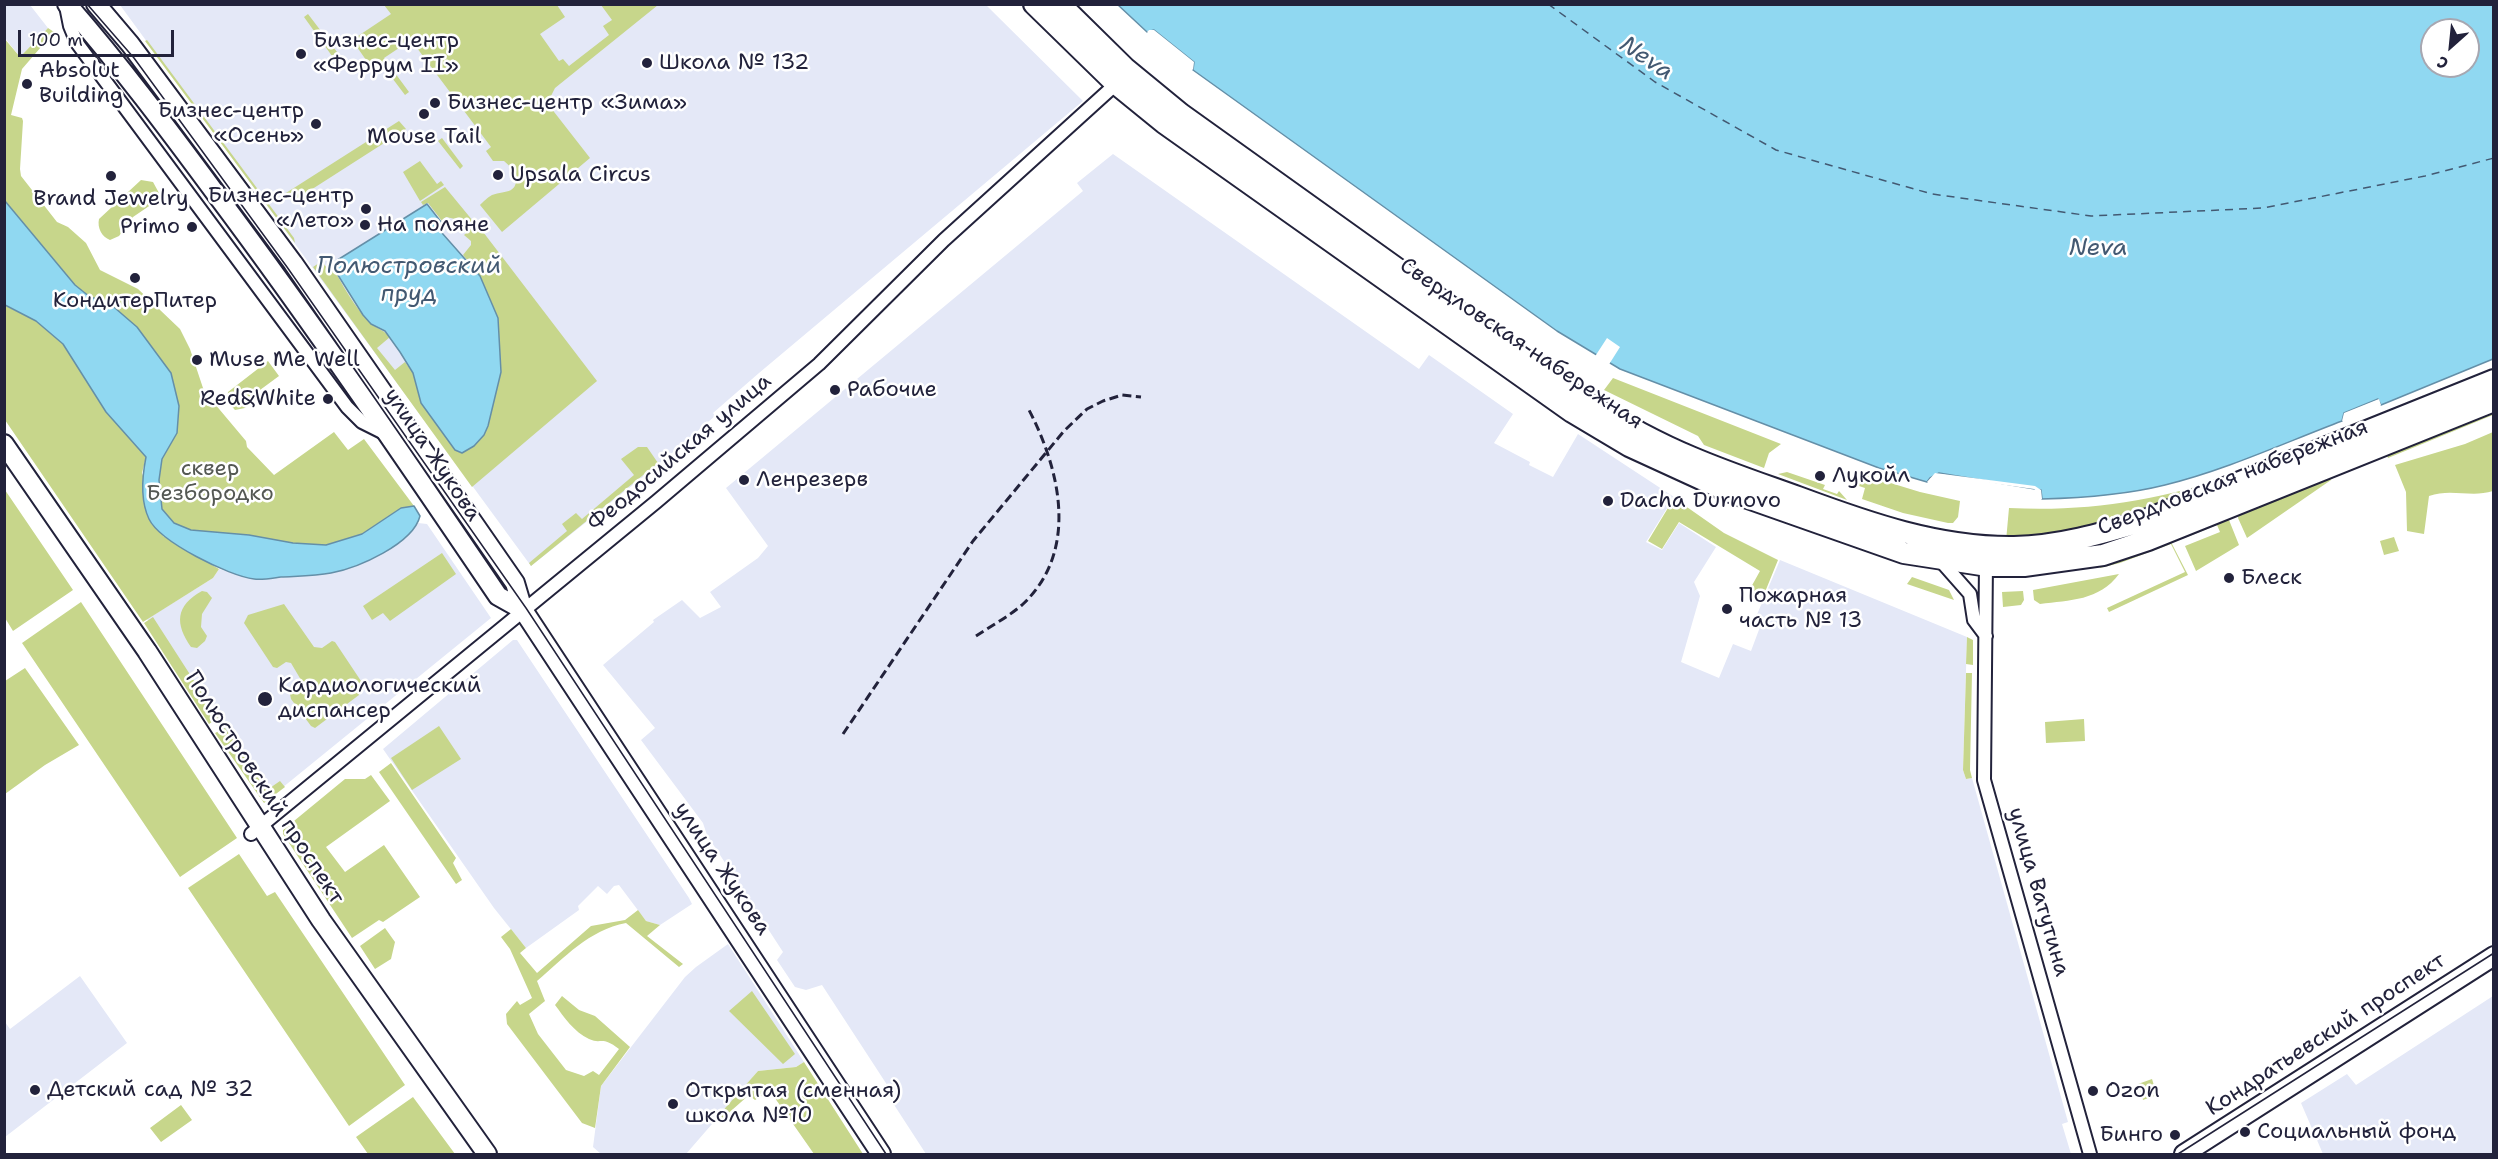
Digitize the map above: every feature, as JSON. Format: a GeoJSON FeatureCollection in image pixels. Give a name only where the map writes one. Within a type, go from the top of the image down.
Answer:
{"type":"FeatureCollection","features":[{"type":"Feature","properties":{"kind":"main road","name":"Свердловская набережная"},"geometry":{"type":"LineString","coordinates":[[1034,4],[1116,84],[1164,123],[1525,381],[1629,446],[1725,490],[1894,550],[1940,561],[1988,566],[2024,566],[2103,555],[2148,540],[2493,401]]}},
{"type":"Feature","properties":{"kind":"main road","name":"Свердловская набережная"},"geometry":{"type":"LineString","coordinates":[[1060,4],[1125,68],[1181,114],[1534,368],[1588,403],[1638,432],[1690,457],[1832,510],[1904,533],[1948,543],[2015,547],[2059,543],[2098,535],[2143,521],[2493,380]]}},
{"type":"Feature","properties":{"kind":"street","name":"улица Жукова"},"geometry":{"type":"LineString","coordinates":[[67,4],[122,68],[277,275],[498,596],[523,610]]}},
{"type":"Feature","properties":{"kind":"street","name":"улица Жукова"},"geometry":{"type":"LineString","coordinates":[[96,4],[130,44],[312,291],[515,583],[523,610],[881,1155]]}},
{"type":"Feature","properties":{"kind":"street","name":"Феодосийская улица"},"geometry":{"type":"LineString","coordinates":[[256,830],[656,502],[819,364],[944,240],[1116,84]]}},
{"type":"Feature","properties":{"kind":"street","name":"Полюстровский проспект"},"geometry":{"type":"LineString","coordinates":[[4,444],[147,651],[317,934],[474,1155]]}},
{"type":"Feature","properties":{"kind":"street","name":"Полюстровский проспект"},"geometry":{"type":"LineString","coordinates":[[4,464],[256,830],[487,1155]]}},
{"type":"Feature","properties":{"kind":"street","name":"улица Ватутина"},"geometry":{"type":"LineString","coordinates":[[1980,546],[1988,566],[1984,780],[2090,1155]]}},
{"type":"Feature","properties":{"kind":"street","name":"улица Ватутина"},"geometry":{"type":"LineString","coordinates":[[1940,561],[1970,594],[1974,620],[1986,636]]}},
{"type":"Feature","properties":{"kind":"street","name":"Кондратьевский проспект"},"geometry":{"type":"LineString","coordinates":[[2184,1155],[2493,956]]}},
{"type":"Feature","properties":{"kind":"shaded area"},"geometry":{"type":"Polygon","coordinates":[[[30,5],[48,28],[20,57],[5,38],[4,7],[30,5]]]}},
{"type":"Feature","properties":{"kind":"shaded area"},"geometry":{"type":"Polygon","coordinates":[[[120,5],[986,5],[1083,101],[759,373],[713,413],[715,416],[658,465],[531,566],[120,5]]]}},
{"type":"Feature","properties":{"kind":"shaded area"},"geometry":{"type":"Polygon","coordinates":[[[1113,154],[1419,369],[1429,355],[1513,414],[1494,443],[1530,462],[1529,465],[1553,477],[1578,434],[1674,497],[1646,542],[1662,550],[1679,523],[1716,547],[1694,582],[1700,596],[1681,662],[1719,678],[1733,644],[1751,651],[1760,627],[1753,624],[1780,560],[1967,637],[1963,770],[1966,779],[1972,778],[2068,1122],[2062,1124],[2071,1154],[926,1154],[889,1097],[893,1094],[822,985],[806,990],[795,987],[777,960],[783,952],[707,835],[703,823],[641,740],[655,728],[603,665],[654,622],[653,620],[682,600],[700,618],[721,607],[710,592],[758,558],[768,546],[726,488],[1083,191],[1077,183],[1113,154]]]}},
{"type":"Feature","properties":{"kind":"shaded area"},"geometry":{"type":"Polygon","coordinates":[[[418,523],[427,524],[491,618],[266,801],[147,619],[213,578],[219,569],[255,580],[332,573],[363,563],[406,538],[418,523]]]}},
{"type":"Feature","properties":{"kind":"shaded area"},"geometry":{"type":"Polygon","coordinates":[[[513,640],[517,640],[689,898],[692,904],[660,925],[646,921],[619,885],[614,886],[607,894],[598,886],[578,906],[579,910],[526,948],[494,908],[383,749],[513,640]]]}},
{"type":"Feature","properties":{"kind":"shaded area"},"geometry":{"type":"Polygon","coordinates":[[[728,944],[804,1062],[796,1067],[758,1071],[686,1154],[601,1154],[593,1147],[601,1086],[685,977],[728,944]]]}},
{"type":"Feature","properties":{"kind":"shaded area","name":"Детский сад № 32"},"geometry":{"type":"Polygon","coordinates":[[[80,976],[127,1043],[5,1137],[5,1022],[10,1029],[80,976]]]}},
{"type":"Feature","properties":{"kind":"shaded area"},"geometry":{"type":"Polygon","coordinates":[[[2493,996],[2493,1154],[2323,1154],[2301,1103],[2347,1074],[2356,1085],[2493,996]]]}},
{"type":"Feature","properties":{"kind":"green space"},"geometry":{"type":"Polygon","coordinates":[[[384,5],[557,5],[565,17],[540,34],[559,61],[563,59],[569,66],[609,35],[603,26],[612,20],[601,5],[658,5],[555,88],[551,96],[551,108],[590,158],[502,232],[480,205],[492,195],[514,188],[515,171],[504,161],[493,161],[486,151],[491,147],[411,40],[384,58],[409,92],[405,95],[380,62],[371,67],[352,40],[391,14],[384,5]]]}},
{"type":"Feature","properties":{"kind":"green space"},"geometry":{"type":"Polygon","coordinates":[[[308,14],[337,52],[332,56],[304,17],[308,14]]]}},
{"type":"Feature","properties":{"kind":"green space","name":"сквер Безбородко"},"geometry":{"type":"Polygon","coordinates":[[[48,28],[54,32],[22,69],[11,115],[22,118],[23,121],[21,176],[57,222],[68,227],[86,243],[100,270],[138,289],[180,329],[190,349],[204,391],[246,441],[247,447],[274,475],[334,432],[348,450],[364,439],[414,506],[401,508],[362,534],[326,545],[191,530],[174,523],[162,509],[159,480],[162,459],[177,433],[179,406],[171,373],[108,302],[90,297],[75,285],[5,201],[4,38],[20,57],[48,28]]]}},
{"type":"Feature","properties":{"kind":"green space"},"geometry":{"type":"Polygon","coordinates":[[[147,40],[294,238],[295,243],[145,41],[147,40]]]}},
{"type":"Feature","properties":{"kind":"green space"},"geometry":{"type":"Polygon","coordinates":[[[399,121],[406,129],[292,202],[286,193],[399,121]]]}},
{"type":"Feature","properties":{"kind":"green space"},"geometry":{"type":"Polygon","coordinates":[[[442,138],[463,166],[460,169],[438,141],[442,138]]]}},
{"type":"Feature","properties":{"kind":"green space"},"geometry":{"type":"Polygon","coordinates":[[[420,161],[437,184],[441,181],[444,185],[420,201],[403,172],[420,161]]]}},
{"type":"Feature","properties":{"kind":"green space"},"geometry":{"type":"Polygon","coordinates":[[[141,180],[153,182],[159,193],[158,200],[133,217],[119,236],[107,239],[99,229],[99,219],[141,180]]]}},
{"type":"Feature","properties":{"kind":"green space"},"geometry":{"type":"Polygon","coordinates":[[[445,187],[473,221],[462,232],[459,231],[463,227],[455,219],[446,217],[442,221],[428,203],[423,205],[421,202],[445,187]]]}},
{"type":"Feature","properties":{"kind":"green space"},"geometry":{"type":"Polygon","coordinates":[[[477,224],[597,381],[472,487],[313,267],[322,261],[326,267],[331,264],[359,310],[373,325],[390,337],[377,348],[395,370],[405,362],[413,373],[421,403],[455,450],[461,453],[488,426],[501,372],[498,318],[480,276],[463,255],[471,245],[471,241],[464,235],[477,224]]]}},
{"type":"Feature","properties":{"kind":"green space","name":"сквер Безбородко"},"geometry":{"type":"Polygon","coordinates":[[[4,305],[36,321],[63,344],[106,412],[146,457],[142,473],[163,536],[219,569],[213,578],[143,622],[5,420],[4,305]]]}},
{"type":"Feature","properties":{"kind":"green space"},"geometry":{"type":"Polygon","coordinates":[[[268,361],[279,376],[260,390],[245,408],[235,410],[227,401],[228,392],[268,361]]]}},
{"type":"Feature","properties":{"kind":"green space"},"geometry":{"type":"Polygon","coordinates":[[[1613,378],[1781,444],[1769,453],[1764,468],[1704,445],[1698,436],[1604,390],[1613,378]]]}},
{"type":"Feature","properties":{"kind":"green space"},"geometry":{"type":"Polygon","coordinates":[[[2493,409],[2493,415],[2388,458],[2386,453],[2493,409]]]}},
{"type":"Feature","properties":{"kind":"green space"},"geometry":{"type":"Polygon","coordinates":[[[2493,432],[2493,491],[2429,496],[2424,534],[2407,531],[2406,492],[2395,465],[2465,444],[2493,432]]]}},
{"type":"Feature","properties":{"kind":"green space"},"geometry":{"type":"Polygon","coordinates":[[[638,447],[647,447],[658,463],[531,566],[529,563],[567,531],[562,524],[576,513],[582,519],[634,475],[621,459],[638,447]]]}},
{"type":"Feature","properties":{"kind":"green space"},"geometry":{"type":"Polygon","coordinates":[[[1787,472],[1825,485],[1823,489],[1837,494],[1839,491],[1847,500],[1778,474],[1787,472]]]}},
{"type":"Feature","properties":{"kind":"green space"},"geometry":{"type":"Polygon","coordinates":[[[1858,473],[1920,492],[1960,501],[1958,517],[1953,523],[1948,523],[1903,513],[1862,499],[1865,488],[1859,486],[1858,473]]]}},
{"type":"Feature","properties":{"kind":"green space"},"geometry":{"type":"Polygon","coordinates":[[[2329,474],[2331,480],[2247,538],[2238,518],[2239,512],[2329,474]]]}},
{"type":"Feature","properties":{"kind":"green space"},"geometry":{"type":"Polygon","coordinates":[[[2232,475],[2104,528],[2006,541],[2009,508],[2066,508],[2122,503],[2177,492],[2232,475]]]}},
{"type":"Feature","properties":{"kind":"green space"},"geometry":{"type":"Polygon","coordinates":[[[5,490],[73,590],[13,631],[5,618],[5,490]]]}},
{"type":"Feature","properties":{"kind":"green space"},"geometry":{"type":"Polygon","coordinates":[[[1674,498],[1724,533],[1778,560],[1763,597],[1750,589],[1760,571],[1679,522],[1662,549],[1648,541],[1674,498]]]}},
{"type":"Feature","properties":{"kind":"green space"},"geometry":{"type":"Polygon","coordinates":[[[2227,515],[2239,545],[2196,571],[2185,546],[2220,532],[2217,525],[2182,539],[2180,535],[2227,515]]]}},
{"type":"Feature","properties":{"kind":"green space"},"geometry":{"type":"Polygon","coordinates":[[[2394,537],[2399,551],[2384,555],[2380,541],[2394,537]]]}},
{"type":"Feature","properties":{"kind":"green space"},"geometry":{"type":"Polygon","coordinates":[[[2171,542],[2188,575],[2109,612],[2107,608],[2185,572],[2171,544],[2120,563],[2100,568],[2099,564],[2171,542]]]}},
{"type":"Feature","properties":{"kind":"green space"},"geometry":{"type":"Polygon","coordinates":[[[442,553],[456,574],[390,621],[383,613],[372,620],[363,606],[442,553]]]}},
{"type":"Feature","properties":{"kind":"green space"},"geometry":{"type":"Polygon","coordinates":[[[2119,574],[2102,590],[2083,598],[2040,604],[2034,600],[2033,590],[2119,574]]]}},
{"type":"Feature","properties":{"kind":"green space"},"geometry":{"type":"Polygon","coordinates":[[[1912,577],[1949,590],[1954,600],[1907,584],[1912,577]]]}},
{"type":"Feature","properties":{"kind":"green space"},"geometry":{"type":"Polygon","coordinates":[[[202,591],[207,592],[212,598],[202,614],[201,627],[207,636],[197,648],[191,647],[186,639],[182,631],[180,616],[187,603],[202,591]]]}},
{"type":"Feature","properties":{"kind":"green space"},"geometry":{"type":"Polygon","coordinates":[[[2023,591],[2024,600],[2021,605],[2003,607],[2002,592],[2023,591]]]}},
{"type":"Feature","properties":{"kind":"green space"},"geometry":{"type":"Polygon","coordinates":[[[81,602],[237,838],[180,877],[22,643],[81,602]]]}},
{"type":"Feature","properties":{"kind":"green space"},"geometry":{"type":"Polygon","coordinates":[[[284,604],[314,647],[322,648],[332,641],[335,642],[363,684],[359,695],[315,728],[311,726],[291,699],[290,694],[300,685],[301,680],[291,663],[286,662],[277,668],[273,667],[244,623],[248,615],[284,604]]]}},
{"type":"Feature","properties":{"kind":"green space"},"geometry":{"type":"Polygon","coordinates":[[[153,617],[218,718],[209,724],[144,623],[153,617]]]}},
{"type":"Feature","properties":{"kind":"green space"},"geometry":{"type":"Polygon","coordinates":[[[1967,637],[1973,640],[1973,665],[1966,664],[1967,637]]]}},
{"type":"Feature","properties":{"kind":"green space"},"geometry":{"type":"Polygon","coordinates":[[[25,668],[79,745],[45,765],[5,794],[5,681],[25,668]]]}},
{"type":"Feature","properties":{"kind":"green space"},"geometry":{"type":"Polygon","coordinates":[[[1966,673],[1972,673],[1970,770],[1972,778],[1966,779],[1963,770],[1966,673]]]}},
{"type":"Feature","properties":{"kind":"green space"},"geometry":{"type":"Polygon","coordinates":[[[2084,719],[2085,741],[2046,743],[2045,722],[2084,719]]]}},
{"type":"Feature","properties":{"kind":"green space"},"geometry":{"type":"Polygon","coordinates":[[[439,726],[461,759],[412,790],[391,758],[439,726]]]}},
{"type":"Feature","properties":{"kind":"green space"},"geometry":{"type":"Polygon","coordinates":[[[225,728],[267,790],[280,781],[285,787],[264,803],[215,733],[225,728]]]}},
{"type":"Feature","properties":{"kind":"green space"},"geometry":{"type":"Polygon","coordinates":[[[391,763],[456,858],[453,863],[462,880],[456,884],[379,772],[391,763]]]}},
{"type":"Feature","properties":{"kind":"green space"},"geometry":{"type":"Polygon","coordinates":[[[371,775],[390,801],[326,847],[345,872],[384,845],[420,897],[383,922],[379,920],[352,938],[283,834],[283,830],[345,779],[365,779],[371,775]]]}},
{"type":"Feature","properties":{"kind":"green space"},"geometry":{"type":"Polygon","coordinates":[[[239,854],[267,896],[275,892],[405,1085],[349,1126],[188,888],[239,854]]]}},
{"type":"Feature","properties":{"kind":"green space"},"geometry":{"type":"Polygon","coordinates":[[[638,910],[646,921],[660,925],[647,936],[683,964],[679,967],[626,923],[613,927],[589,938],[537,981],[545,1001],[529,1014],[538,1034],[566,1070],[584,1076],[593,1071],[599,1075],[619,1049],[609,1042],[593,1041],[574,1028],[555,1005],[562,996],[579,1010],[595,1016],[630,1047],[601,1086],[595,1128],[582,1123],[507,1024],[506,1014],[517,1001],[520,1005],[532,998],[510,949],[501,937],[511,929],[526,948],[520,953],[537,973],[591,926],[625,920],[638,910]]]}},
{"type":"Feature","properties":{"kind":"green space"},"geometry":{"type":"Polygon","coordinates":[[[385,928],[395,942],[391,959],[375,969],[360,946],[385,928]]]}},
{"type":"Feature","properties":{"kind":"green space"},"geometry":{"type":"Polygon","coordinates":[[[752,991],[795,1054],[783,1064],[729,1011],[752,991]]]}},
{"type":"Feature","properties":{"kind":"green space"},"geometry":{"type":"Polygon","coordinates":[[[804,1062],[863,1154],[814,1154],[770,1091],[755,1100],[749,1095],[723,1118],[719,1115],[758,1071],[796,1067],[804,1062]]]}},
{"type":"Feature","properties":{"kind":"green space"},"geometry":{"type":"Polygon","coordinates":[[[2152,1079],[2157,1095],[2143,1100],[2138,1084],[2152,1079]]]}},
{"type":"Feature","properties":{"kind":"green space"},"geometry":{"type":"Polygon","coordinates":[[[413,1097],[455,1154],[368,1154],[356,1137],[413,1097]]]}},
{"type":"Feature","properties":{"kind":"green space"},"geometry":{"type":"Polygon","coordinates":[[[181,1105],[192,1120],[161,1142],[150,1128],[181,1105]]]}},
{"type":"Feature","properties":{"kind":"water","name":"Neva"},"geometry":{"type":"Polygon","coordinates":[[[1118,5],[2493,5],[2493,359],[2381,405],[2378,399],[2344,413],[2342,421],[2255,456],[2188,479],[2150,488],[2104,495],[2042,499],[2041,490],[1939,473],[1927,482],[1879,468],[1620,369],[1557,331],[1193,70],[1194,62],[1154,30],[1147,32],[1118,5]]]}},
{"type":"Feature","properties":{"kind":"water"},"geometry":{"type":"Polygon","coordinates":[[[5,201],[75,285],[90,297],[108,302],[137,327],[171,373],[179,406],[177,433],[162,459],[159,480],[162,509],[174,523],[191,530],[326,545],[362,534],[401,508],[414,506],[420,516],[407,536],[383,553],[342,570],[325,574],[261,579],[243,577],[229,572],[196,556],[167,538],[156,528],[146,512],[143,480],[146,457],[106,412],[63,344],[36,321],[5,305],[5,201]]]}},
{"type":"Feature","properties":{"kind":"water","name":"Полюстровский пруд"},"geometry":{"type":"Polygon","coordinates":[[[427,204],[441,222],[442,233],[480,276],[498,318],[501,372],[488,426],[484,435],[474,446],[462,453],[455,450],[421,403],[413,373],[400,352],[385,331],[371,324],[363,315],[331,264],[427,204]]]}},
{"type":"Feature","properties":{"kind":"pier"},"geometry":{"type":"Polygon","coordinates":[[[1154,30],[1194,62],[1193,70],[1192,64],[1153,33],[1149,34],[1147,32],[1154,30]]]}},
{"type":"Feature","properties":{"kind":"pier"},"geometry":{"type":"Polygon","coordinates":[[[1607,338],[1620,347],[1608,366],[1594,358],[1607,338]]]}},
{"type":"Feature","properties":{"kind":"pier"},"geometry":{"type":"Polygon","coordinates":[[[2379,399],[2381,405],[2378,407],[2377,403],[2345,415],[2345,420],[2342,421],[2344,413],[2379,399]]]}},
{"type":"Feature","properties":{"kind":"pier"},"geometry":{"type":"Polygon","coordinates":[[[1935,473],[2035,486],[2041,490],[2042,499],[2039,499],[2038,492],[2034,489],[1939,476],[1930,483],[1927,482],[1935,473]]]}},
{"type":"Feature","properties":{"kind":"ferry route"},"geometry":{"type":"LineString","coordinates":[[1548,4],[1655,82],[1776,150],[1932,194],[2091,216],[2263,208],[2425,176],[2494,158]]}},
{"type":"Feature","properties":{"kind":"tram line"},"geometry":{"type":"LineString","coordinates":[[87,4],[134,58],[287,267],[526,608],[886,1154]]}},
{"type":"Feature","properties":{"kind":"tram line"},"geometry":{"type":"LineString","coordinates":[[2178,1154],[2494,953]]}},
{"type":"Feature","properties":{"kind":"railway"},"geometry":{"type":"LineString","coordinates":[[843,734],[973,541],[1064,431],[1087,409],[1103,401],[1122,395],[1141,397]]}},
{"type":"Feature","properties":{"kind":"railway"},"geometry":{"type":"LineString","coordinates":[[976,636],[1022,605],[1040,584],[1052,560],[1058,535],[1059,509],[1049,457],[1028,408]]}},
{"type":"Feature","properties":{"kind":"place","name":"Бизнес-центр «Феррум II»"},"geometry":{"type":"Point","coordinates":[301,54]}},
{"type":"Feature","properties":{"kind":"place","name":"Школа № 132"},"geometry":{"type":"Point","coordinates":[647,63]}},
{"type":"Feature","properties":{"kind":"place","name":"Absolut Building"},"geometry":{"type":"Point","coordinates":[27,84]}},
{"type":"Feature","properties":{"kind":"place","name":"Бизнес-центр «Зима»"},"geometry":{"type":"Point","coordinates":[435,103]}},
{"type":"Feature","properties":{"kind":"place","name":"Mouse Tail"},"geometry":{"type":"Point","coordinates":[424,114]}},
{"type":"Feature","properties":{"kind":"place","name":"Бизнес-центр «Осень»"},"geometry":{"type":"Point","coordinates":[316,124]}},
{"type":"Feature","properties":{"kind":"place","name":"Upsala Circus"},"geometry":{"type":"Point","coordinates":[498,175]}},
{"type":"Feature","properties":{"kind":"place","name":"Brand Jewelry"},"geometry":{"type":"Point","coordinates":[111,176]}},
{"type":"Feature","properties":{"kind":"place","name":"Бизнес-центр «Лето»"},"geometry":{"type":"Point","coordinates":[366,209]}},
{"type":"Feature","properties":{"kind":"place","name":"На поляне"},"geometry":{"type":"Point","coordinates":[365,225]}},
{"type":"Feature","properties":{"kind":"place","name":"Primo"},"geometry":{"type":"Point","coordinates":[192,227]}},
{"type":"Feature","properties":{"kind":"place","name":"КондитерПитер"},"geometry":{"type":"Point","coordinates":[135,278]}},
{"type":"Feature","properties":{"kind":"place","name":"Muse Me Well"},"geometry":{"type":"Point","coordinates":[197,360]}},
{"type":"Feature","properties":{"kind":"place","name":"Рабочие"},"geometry":{"type":"Point","coordinates":[835,390]}},
{"type":"Feature","properties":{"kind":"place","name":"Red&White"},"geometry":{"type":"Point","coordinates":[328,399]}},
{"type":"Feature","properties":{"kind":"place","name":"Лукойл"},"geometry":{"type":"Point","coordinates":[1820,476]}},
{"type":"Feature","properties":{"kind":"place","name":"Ленрезерв"},"geometry":{"type":"Point","coordinates":[744,480]}},
{"type":"Feature","properties":{"kind":"place","name":"Dacha Durnovo"},"geometry":{"type":"Point","coordinates":[1608,501]}},
{"type":"Feature","properties":{"kind":"place","name":"Блеск"},"geometry":{"type":"Point","coordinates":[2229,578]}},
{"type":"Feature","properties":{"kind":"place","name":"Пожарная часть № 13"},"geometry":{"type":"Point","coordinates":[1727,609]}},
{"type":"Feature","properties":{"kind":"place","name":"Кардиологический диспансер"},"geometry":{"type":"Point","coordinates":[265,699]}},
{"type":"Feature","properties":{"kind":"place","name":"Детский сад № 32"},"geometry":{"type":"Point","coordinates":[35,1090]}},
{"type":"Feature","properties":{"kind":"place","name":"Ozon"},"geometry":{"type":"Point","coordinates":[2093,1091]}},
{"type":"Feature","properties":{"kind":"place","name":"Открытая (сменная) школа №10"},"geometry":{"type":"Point","coordinates":[673,1104]}},
{"type":"Feature","properties":{"kind":"place","name":"Социальный фонд"},"geometry":{"type":"Point","coordinates":[2245,1132]}},
{"type":"Feature","properties":{"kind":"place","name":"Бинго"},"geometry":{"type":"Point","coordinates":[2175,1135]}}]}
